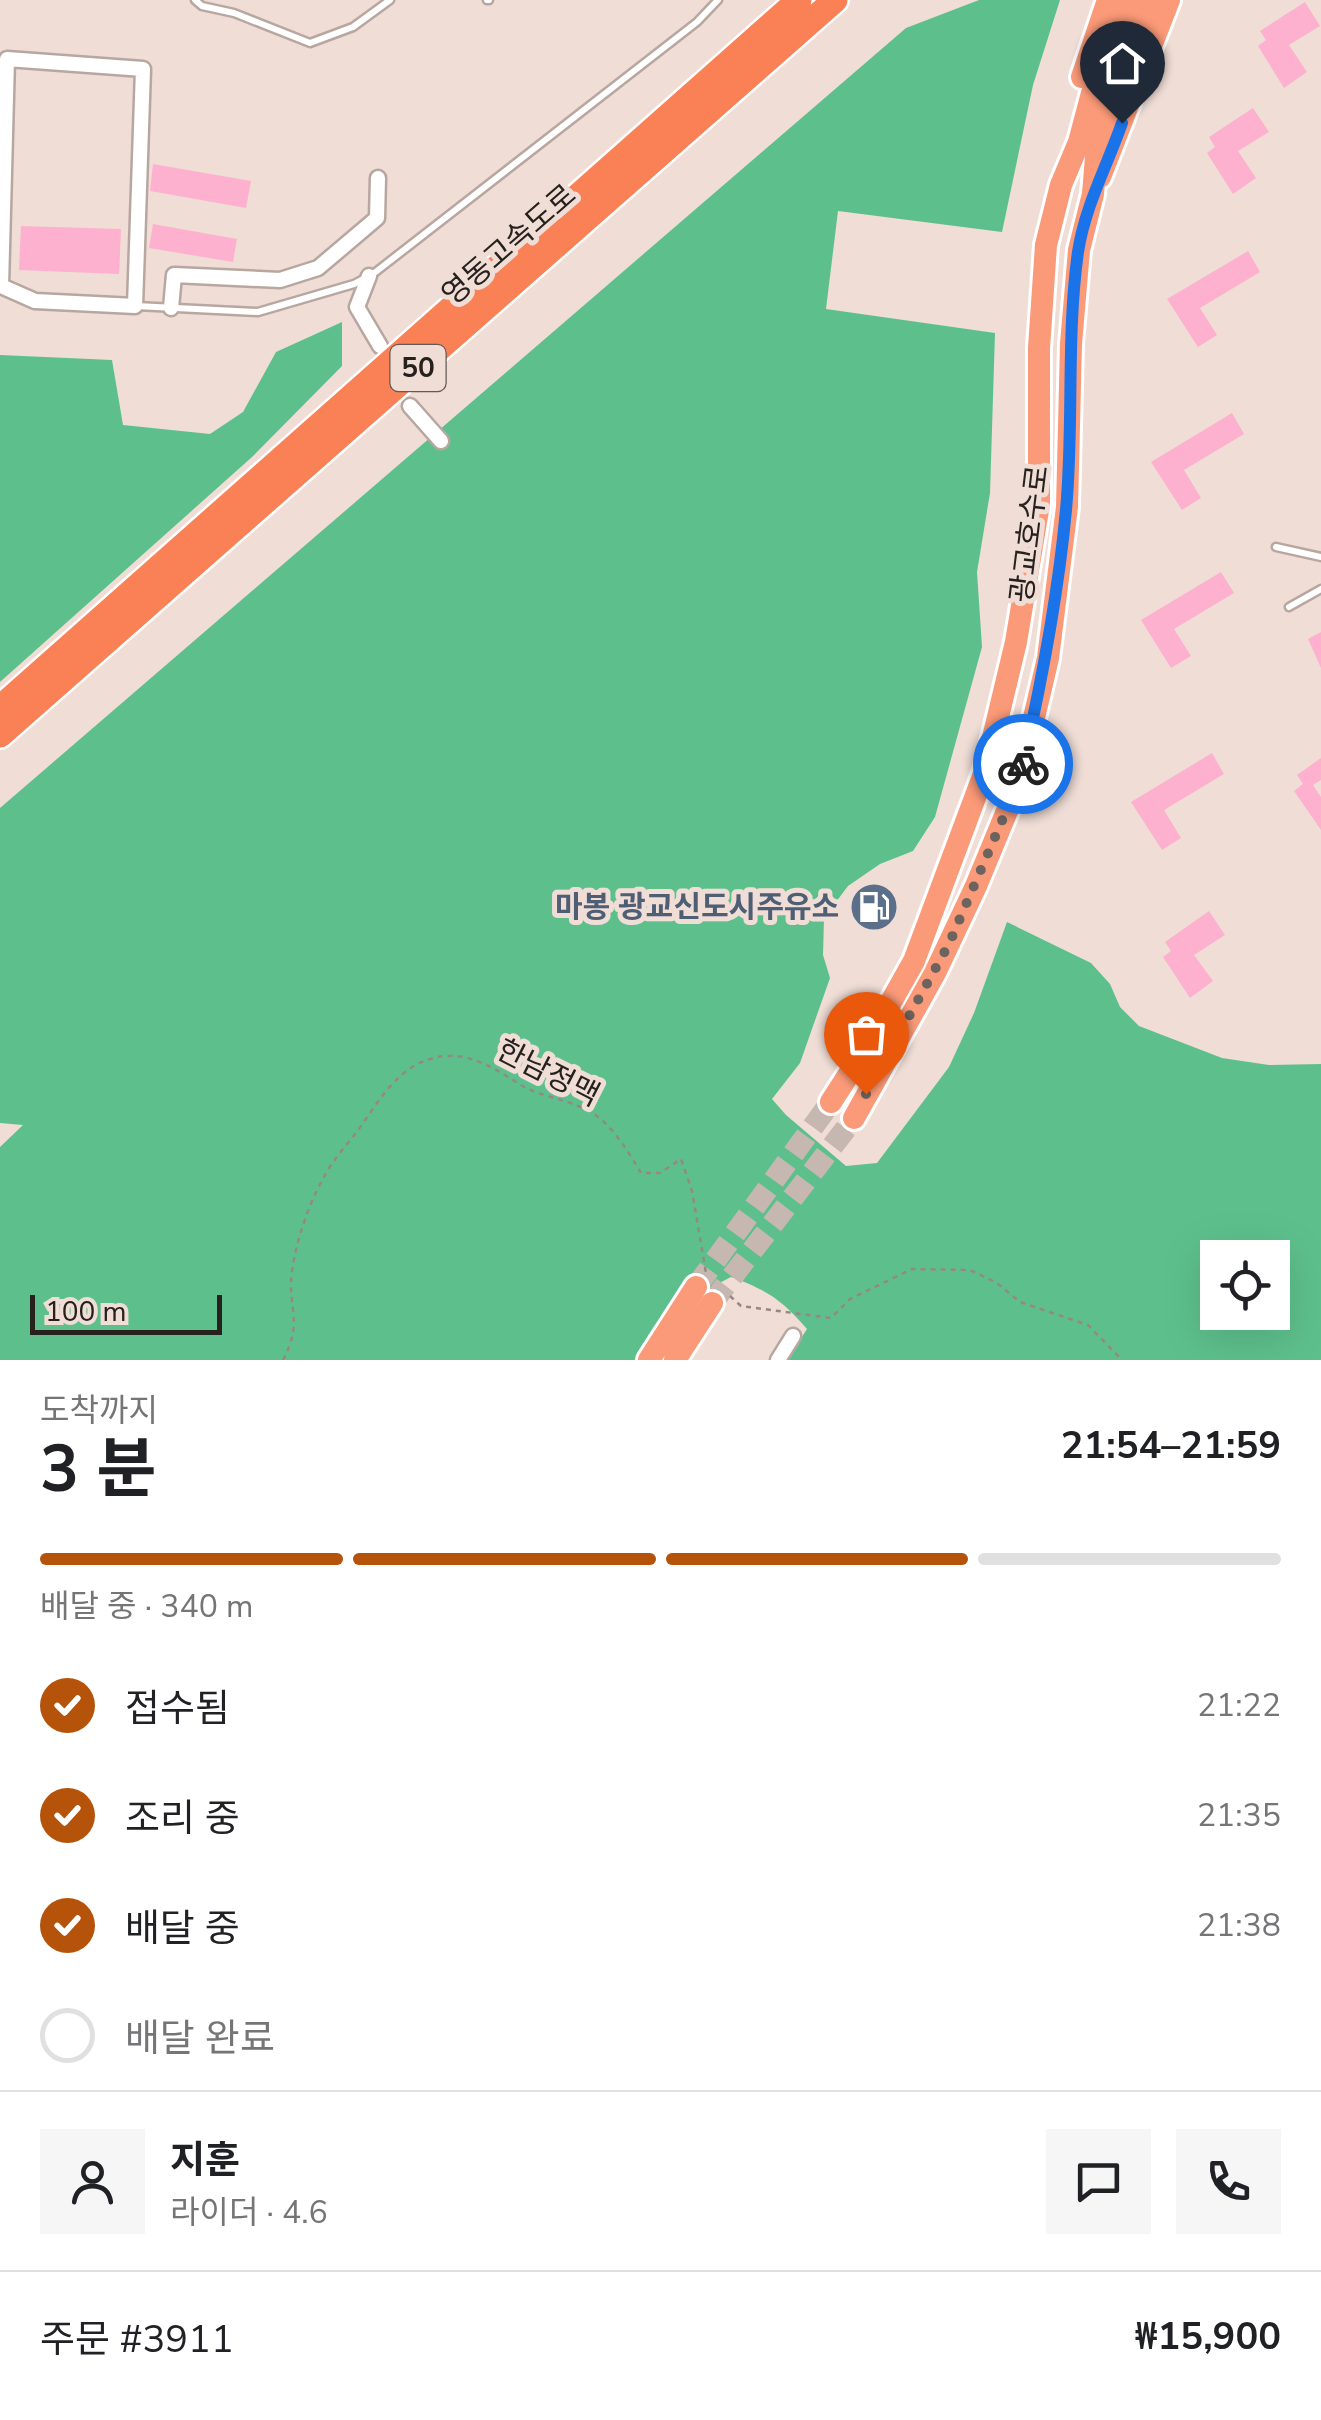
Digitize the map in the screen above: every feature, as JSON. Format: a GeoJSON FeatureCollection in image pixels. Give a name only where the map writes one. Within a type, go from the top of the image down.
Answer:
{"type":"FeatureCollection","features":[{"type":"Feature","properties":{"kind":"highway","name":"영동고속도로"},"geometry":{"type":"LineString","coordinates":[[0,708],[799,0]]}},
{"type":"Feature","properties":{"kind":"highway","name":"영동고속도로"},"geometry":{"type":"LineString","coordinates":[[0,735],[836,0]]}},
{"type":"Feature","properties":{"kind":"highway"},"geometry":{"type":"LineString","coordinates":[[1061,185],[1062,143],[1108,0]]}},
{"type":"Feature","properties":{"kind":"highway","name":"광교호수로"},"geometry":{"type":"LineString","coordinates":[[854,1118],[935,972],[976,886],[1018,782],[1048,658],[1066,507],[1078,250],[1093,194],[1102,95],[1127,0]]}},
{"type":"Feature","properties":{"kind":"highway","name":"광교호수로"},"geometry":{"type":"LineString","coordinates":[[831,1102],[914,961],[985,770],[1016,642],[1039,504],[1039,348],[1046,245],[1061,185],[1148,0]]}},
{"type":"Feature","properties":{"kind":"highway"},"geometry":{"type":"LineString","coordinates":[[1093,194],[1169,0]]}},
{"type":"Feature","properties":{"kind":"highway"},"geometry":{"type":"LineString","coordinates":[[649,1360],[711,1290]]}},
{"type":"Feature","properties":{"kind":"highway"},"geometry":{"type":"LineString","coordinates":[[675,1360],[711,1290]]}},
{"type":"Feature","properties":{"kind":"street"},"geometry":{"type":"LineString","coordinates":[[6,58],[143,68],[134,306],[35,301],[1,286],[6,58]]}},
{"type":"Feature","properties":{"kind":"street"},"geometry":{"type":"LineString","coordinates":[[172,308],[174,275],[280,280],[318,268],[377,218],[378,178]]}},
{"type":"Feature","properties":{"kind":"street"},"geometry":{"type":"LineString","coordinates":[[370,276],[357,307],[380,346]]}},
{"type":"Feature","properties":{"kind":"street"},"geometry":{"type":"LineString","coordinates":[[410,406],[441,441]]}},
{"type":"Feature","properties":{"kind":"street"},"geometry":{"type":"LineString","coordinates":[[778,1360],[793,1336]]}},
{"type":"Feature","properties":{"kind":"lane"},"geometry":{"type":"LineString","coordinates":[[195,0],[202,6],[234,13],[310,43],[353,27],[390,0]]}},
{"type":"Feature","properties":{"kind":"lane"},"geometry":{"type":"LineString","coordinates":[[134,306],[258,312],[321,295],[370,276],[697,22],[718,0]]}},
{"type":"Feature","properties":{"kind":"lane"},"geometry":{"type":"LineString","coordinates":[[1276,546],[1321,557]]}},
{"type":"Feature","properties":{"kind":"lane"},"geometry":{"type":"LineString","coordinates":[[1289,607],[1321,590]]}},
{"type":"Feature","properties":{"kind":"path","name":"한남정맥"},"geometry":{"type":"LineString","coordinates":[[284,1360],[295,1337],[292,1272],[305,1222],[324,1176],[379,1100],[406,1071],[432,1058],[470,1058],[488,1063],[522,1086],[588,1110],[623,1143],[640,1173],[660,1174],[681,1159],[692,1191],[711,1290]]}},
{"type":"Feature","properties":{"kind":"path"},"geometry":{"type":"LineString","coordinates":[[711,1290],[741,1306],[831,1318],[850,1299],[912,1269],[970,1270],[997,1283],[1020,1302],[1088,1325],[1122,1360]]}},
{"type":"Feature","properties":{"kind":"green space"},"geometry":{"type":"Polygon","coordinates":[[[979,0],[1060,0],[1033,85],[1002,232],[838,211],[826,309],[995,333],[990,493],[977,572],[982,647],[935,817],[913,851],[880,864],[848,886],[824,918],[823,955],[830,978],[800,1063],[772,1099],[846,1166],[877,1163],[949,1067],[974,1013],[1007,922],[1091,963],[1110,984],[1120,1007],[1139,1026],[1222,1058],[1269,1065],[1321,1064],[1321,1360],[787,1360],[807,1329],[773,1297],[731,1277],[671,1308],[636,1360],[0,1360],[0,1147],[23,1125],[0,1123],[0,808],[906,28],[979,0]]]}},
{"type":"Feature","properties":{"kind":"green space"},"geometry":{"type":"Polygon","coordinates":[[[342,322],[342,366],[252,457],[0,682],[0,355],[112,360],[123,425],[210,434],[243,412],[276,352],[342,322]]]}},
{"type":"Feature","properties":{"kind":"building"},"geometry":{"type":"Polygon","coordinates":[[[1305,2],[1320,26],[1289,45],[1307,72],[1284,88],[1258,46],[1266,40],[1260,31],[1305,2]]]}},
{"type":"Feature","properties":{"kind":"building"},"geometry":{"type":"Polygon","coordinates":[[[1253,108],[1269,132],[1238,151],[1256,178],[1233,194],[1207,153],[1215,147],[1209,137],[1253,108]]]}},
{"type":"Feature","properties":{"kind":"building"},"geometry":{"type":"Polygon","coordinates":[[[153,164],[251,181],[246,208],[150,191],[153,164]]]}},
{"type":"Feature","properties":{"kind":"building"},"geometry":{"type":"Polygon","coordinates":[[[153,224],[237,239],[233,262],[149,248],[153,224]]]}},
{"type":"Feature","properties":{"kind":"building"},"geometry":{"type":"Polygon","coordinates":[[[21,226],[121,229],[119,274],[19,270],[21,226]]]}},
{"type":"Feature","properties":{"kind":"building"},"geometry":{"type":"Polygon","coordinates":[[[1248,251],[1260,272],[1200,308],[1217,335],[1198,347],[1167,299],[1248,251]]]}},
{"type":"Feature","properties":{"kind":"building"},"geometry":{"type":"Polygon","coordinates":[[[1232,413],[1244,434],[1184,470],[1201,498],[1182,510],[1151,462],[1232,413]]]}},
{"type":"Feature","properties":{"kind":"building"},"geometry":{"type":"Polygon","coordinates":[[[1221,572],[1234,593],[1174,629],[1191,656],[1171,668],[1141,620],[1221,572]]]}},
{"type":"Feature","properties":{"kind":"building"},"geometry":{"type":"Polygon","coordinates":[[[1321,632],[1321,668],[1308,639],[1321,632]]]}},
{"type":"Feature","properties":{"kind":"building"},"geometry":{"type":"Polygon","coordinates":[[[1212,753],[1224,774],[1164,810],[1181,838],[1162,850],[1131,802],[1212,753]]]}},
{"type":"Feature","properties":{"kind":"building"},"geometry":{"type":"Polygon","coordinates":[[[1321,758],[1321,780],[1313,785],[1321,797],[1321,830],[1294,791],[1303,784],[1297,775],[1321,758]]]}},
{"type":"Feature","properties":{"kind":"building"},"geometry":{"type":"Polygon","coordinates":[[[1209,911],[1225,935],[1194,955],[1213,981],[1190,998],[1163,957],[1171,951],[1165,942],[1209,911]]]}},
{"type":"Feature","properties":{"kind":"tunnel"},"geometry":{"type":"LineString","coordinates":[[696,1287],[831,1102]]}},
{"type":"Feature","properties":{"kind":"tunnel"},"geometry":{"type":"LineString","coordinates":[[712,1303],[854,1118]]}},
{"type":"Feature","properties":{"kind":"way so far"},"geometry":{"type":"LineString","coordinates":[[866,1094],[949,944],[1023,764]]}},
{"type":"Feature","properties":{"kind":"place","name":"마봉 광교신도시주유소"},"geometry":{"type":"Point","coordinates":[874,907]}},
{"type":"Feature","properties":{"kind":"route"},"geometry":{"type":"LineString","coordinates":[[1023,764],[1048,658],[1066,507],[1078,250],[1093,194],[1122,123]]}}]}
